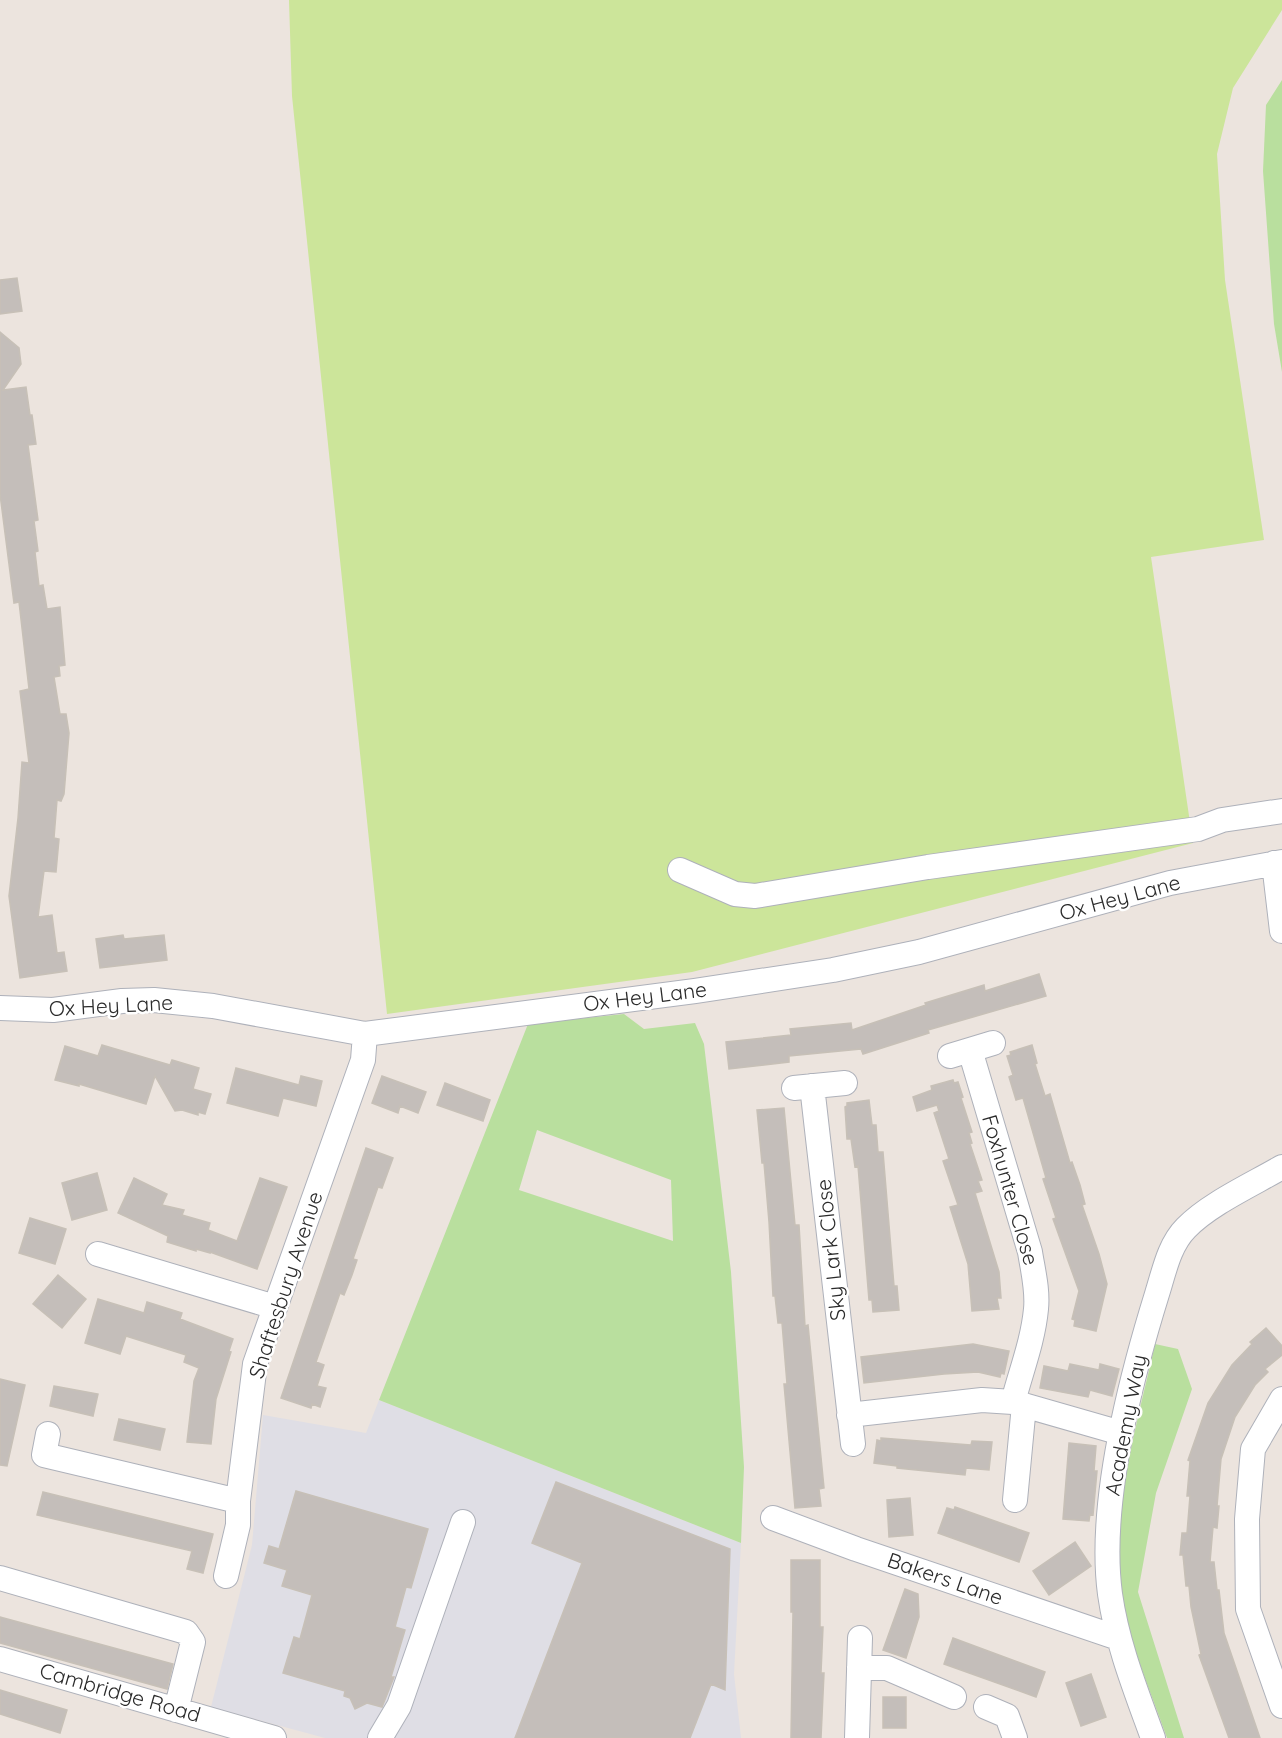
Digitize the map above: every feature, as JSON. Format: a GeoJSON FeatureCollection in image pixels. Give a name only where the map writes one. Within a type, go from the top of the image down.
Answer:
{"type":"FeatureCollection","features":[{"type":"Feature","properties":{"kind":"street"},"geometry":{"type":"LineString","coordinates":[[680,870],[735,894],[755,896],[928,867],[1198,829],[1222,820],[1282,811]]}},
{"type":"Feature","properties":{"kind":"street"},"geometry":{"type":"LineString","coordinates":[[1278,863],[1282,931]]}},
{"type":"Feature","properties":{"kind":"street","name":"Ox Hey Lane"},"geometry":{"type":"LineString","coordinates":[[0,1008],[53,1010],[122,1001],[163,1001],[213,1006],[365,1034],[695,991],[834,970],[919,952],[1170,884],[1278,863]]}},
{"type":"Feature","properties":{"kind":"street","name":"Shaftesbury Avenue"},"geometry":{"type":"LineString","coordinates":[[226,1576],[238,1525],[238,1501],[255,1364],[363,1060],[365,1034]]}},
{"type":"Feature","properties":{"kind":"street","name":"Foxhunter Close"},"geometry":{"type":"LineString","coordinates":[[993,1043],[960,1053],[1030,1252],[1036,1283],[1036,1308],[1018,1403],[1015,1500]]}},
{"type":"Feature","properties":{"kind":"street","name":"Sky Lark Close"},"geometry":{"type":"LineString","coordinates":[[845,1083],[803,1087],[853,1444]]}},
{"type":"Feature","properties":{"kind":"street","name":"Academy Way"},"geometry":{"type":"LineString","coordinates":[[1153,1738],[1118,1638],[1110,1594],[1107,1555],[1112,1487],[1121,1433],[1143,1338],[1172,1249],[1185,1228],[1209,1210],[1282,1167]]}},
{"type":"Feature","properties":{"kind":"street"},"geometry":{"type":"LineString","coordinates":[[98,1254],[276,1307]]}},
{"type":"Feature","properties":{"kind":"street"},"geometry":{"type":"LineString","coordinates":[[1282,1399],[1253,1449],[1247,1519],[1248,1609],[1282,1706]]}},
{"type":"Feature","properties":{"kind":"street"},"geometry":{"type":"LineString","coordinates":[[849,1415],[982,1400],[1018,1403],[1121,1433]]}},
{"type":"Feature","properties":{"kind":"street"},"geometry":{"type":"LineString","coordinates":[[48,1434],[44,1455],[238,1501]]}},
{"type":"Feature","properties":{"kind":"street","name":"Bakers Lane"},"geometry":{"type":"LineString","coordinates":[[772,1518],[1118,1638]]}},
{"type":"Feature","properties":{"kind":"street"},"geometry":{"type":"LineString","coordinates":[[380,1738],[399,1706],[463,1522]]}},
{"type":"Feature","properties":{"kind":"street"},"geometry":{"type":"LineString","coordinates":[[0,1578],[186,1632],[193,1642],[176,1710]]}},
{"type":"Feature","properties":{"kind":"street"},"geometry":{"type":"LineString","coordinates":[[857,1738],[860,1638]]}},
{"type":"Feature","properties":{"kind":"street","name":"Cambridge Road"},"geometry":{"type":"LineString","coordinates":[[0,1659],[274,1738]]}},
{"type":"Feature","properties":{"kind":"street"},"geometry":{"type":"LineString","coordinates":[[859,1668],[887,1668],[954,1697]]}},
{"type":"Feature","properties":{"kind":"street"},"geometry":{"type":"LineString","coordinates":[[986,1707],[1007,1716],[1015,1738]]}},
{"type":"Feature","properties":{"kind":"shaded area"},"geometry":{"type":"Polygon","coordinates":[[[379,1400],[741,1543],[734,1674],[741,1738],[325,1738],[211,1707],[252,1545],[263,1415],[366,1433],[379,1400]]]}},
{"type":"Feature","properties":{"kind":"green space"},"geometry":{"type":"Polygon","coordinates":[[[289,0],[1282,0],[1282,10],[1233,88],[1217,154],[1225,280],[1264,540],[1151,557],[1193,843],[692,972],[387,1014],[292,96],[289,0]]]}},
{"type":"Feature","properties":{"kind":"green space"},"geometry":{"type":"Polygon","coordinates":[[[1282,80],[1282,372],[1274,324],[1263,171],[1266,105],[1282,80]]]}},
{"type":"Feature","properties":{"kind":"green space"},"geometry":{"type":"Polygon","coordinates":[[[624,1014],[644,1029],[695,1023],[704,1044],[731,1272],[744,1467],[741,1543],[379,1400],[528,1024],[624,1014]],[[537,1130],[519,1190],[673,1241],[671,1180],[537,1130]]]}},
{"type":"Feature","properties":{"kind":"green space"},"geometry":{"type":"Polygon","coordinates":[[[1155,1344],[1178,1349],[1192,1389],[1156,1493],[1138,1592],[1184,1738],[1167,1738],[1132,1639],[1122,1598],[1120,1577],[1120,1519],[1124,1490],[1155,1344]]]}},
{"type":"Feature","properties":{"kind":"building"},"geometry":{"type":"Polygon","coordinates":[[[17,278],[22,311],[0,314],[0,280],[17,278]]]}},
{"type":"Feature","properties":{"kind":"building"},"geometry":{"type":"Polygon","coordinates":[[[0,332],[19,348],[21,364],[3,390],[26,387],[30,415],[32,415],[36,444],[28,445],[38,520],[34,521],[38,551],[35,552],[39,586],[43,585],[47,609],[60,607],[65,665],[59,666],[60,676],[54,677],[60,714],[66,714],[69,733],[64,794],[61,801],[57,800],[54,838],[59,839],[56,872],[44,871],[38,917],[52,915],[57,953],[64,952],[67,971],[20,978],[9,896],[22,762],[29,763],[20,691],[29,689],[19,602],[14,603],[0,494],[0,332]]]}},
{"type":"Feature","properties":{"kind":"building"},"geometry":{"type":"Polygon","coordinates":[[[123,935],[124,939],[164,935],[167,960],[100,968],[96,939],[123,935]]]}},
{"type":"Feature","properties":{"kind":"building"},"geometry":{"type":"Polygon","coordinates":[[[1039,974],[1046,996],[928,1030],[929,1033],[863,1054],[861,1049],[789,1056],[789,1062],[729,1069],[726,1042],[791,1035],[790,1029],[851,1023],[852,1030],[926,1005],[925,1003],[984,985],[985,991],[1039,974]]]}},
{"type":"Feature","properties":{"kind":"building"},"geometry":{"type":"Polygon","coordinates":[[[102,1045],[170,1065],[172,1060],[199,1068],[193,1089],[211,1094],[205,1114],[175,1111],[155,1076],[146,1104],[79,1084],[79,1086],[55,1080],[65,1046],[98,1056],[102,1045]]]}},
{"type":"Feature","properties":{"kind":"building"},"geometry":{"type":"Polygon","coordinates":[[[1032,1045],[1045,1096],[1050,1094],[1070,1163],[1072,1162],[1080,1185],[1085,1204],[1082,1205],[1107,1284],[1096,1331],[1074,1326],[1075,1320],[1072,1319],[1079,1291],[1053,1219],[1056,1218],[1043,1179],[1046,1178],[1023,1098],[1016,1100],[1009,1077],[1013,1075],[1007,1056],[1011,1055],[1010,1052],[1032,1045]]]}},
{"type":"Feature","properties":{"kind":"building"},"geometry":{"type":"Polygon","coordinates":[[[236,1068],[299,1085],[301,1076],[322,1081],[316,1106],[283,1098],[278,1116],[227,1103],[236,1068]]]}},
{"type":"Feature","properties":{"kind":"building"},"geometry":{"type":"Polygon","coordinates":[[[382,1076],[426,1092],[418,1113],[400,1106],[398,1113],[372,1103],[382,1076]]]}},
{"type":"Feature","properties":{"kind":"building"},"geometry":{"type":"Polygon","coordinates":[[[953,1080],[954,1083],[958,1082],[963,1097],[961,1098],[972,1132],[969,1133],[972,1143],[970,1144],[982,1180],[978,1181],[982,1191],[975,1193],[999,1272],[1001,1298],[997,1298],[999,1309],[972,1311],[968,1264],[950,1207],[958,1205],[943,1161],[949,1159],[934,1113],[939,1111],[937,1105],[917,1111],[913,1097],[932,1090],[931,1086],[953,1080]]]}},
{"type":"Feature","properties":{"kind":"building"},"geometry":{"type":"Polygon","coordinates":[[[445,1083],[490,1100],[483,1121],[437,1105],[445,1083]]]}},
{"type":"Feature","properties":{"kind":"building"},"geometry":{"type":"Polygon","coordinates":[[[869,1100],[872,1125],[876,1125],[878,1152],[883,1152],[894,1286],[897,1286],[899,1310],[873,1312],[872,1300],[869,1300],[858,1166],[855,1167],[851,1139],[847,1139],[845,1107],[847,1103],[869,1100]]]}},
{"type":"Feature","properties":{"kind":"building"},"geometry":{"type":"Polygon","coordinates":[[[784,1108],[795,1225],[799,1225],[805,1326],[808,1325],[824,1488],[819,1489],[821,1506],[795,1508],[784,1384],[787,1384],[782,1323],[778,1323],[775,1296],[773,1296],[764,1163],[762,1163],[757,1110],[784,1108]]]}},
{"type":"Feature","properties":{"kind":"building"},"geometry":{"type":"Polygon","coordinates":[[[366,1148],[393,1158],[382,1188],[378,1187],[353,1259],[357,1260],[352,1275],[344,1295],[340,1293],[316,1362],[324,1365],[317,1386],[326,1388],[320,1407],[312,1404],[311,1408],[281,1398],[366,1148]]]}},
{"type":"Feature","properties":{"kind":"building"},"geometry":{"type":"Polygon","coordinates":[[[97,1173],[107,1210],[72,1220],[62,1183],[97,1173]]]}},
{"type":"Feature","properties":{"kind":"building"},"geometry":{"type":"Polygon","coordinates":[[[134,1178],[167,1194],[162,1205],[184,1210],[182,1215],[210,1223],[208,1230],[237,1241],[260,1178],[287,1187],[257,1269],[210,1252],[196,1249],[196,1251],[167,1242],[168,1236],[118,1213],[134,1178]]]}},
{"type":"Feature","properties":{"kind":"building"},"geometry":{"type":"Polygon","coordinates":[[[30,1218],[66,1229],[55,1264],[19,1253],[30,1218]]]}},
{"type":"Feature","properties":{"kind":"building"},"geometry":{"type":"Polygon","coordinates":[[[58,1275],[86,1299],[62,1328],[33,1304],[58,1275]]]}},
{"type":"Feature","properties":{"kind":"building"},"geometry":{"type":"Polygon","coordinates":[[[98,1299],[144,1313],[147,1302],[182,1313],[180,1319],[233,1339],[216,1399],[211,1444],[187,1442],[194,1381],[199,1368],[184,1362],[186,1355],[126,1336],[120,1354],[85,1343],[98,1299]]]}},
{"type":"Feature","properties":{"kind":"building"},"geometry":{"type":"Polygon","coordinates":[[[1266,1328],[1282,1346],[1282,1355],[1265,1369],[1268,1372],[1255,1385],[1235,1417],[1221,1459],[1217,1528],[1213,1527],[1210,1562],[1214,1562],[1224,1633],[1260,1738],[1229,1738],[1199,1655],[1201,1654],[1189,1586],[1186,1586],[1183,1555],[1180,1555],[1182,1533],[1187,1533],[1190,1496],[1187,1496],[1190,1461],[1188,1460],[1208,1403],[1232,1365],[1252,1344],[1250,1342],[1266,1328]]]}},
{"type":"Feature","properties":{"kind":"building"},"geometry":{"type":"Polygon","coordinates":[[[973,1344],[1009,1351],[1004,1374],[1001,1373],[1000,1377],[978,1372],[944,1374],[864,1383],[861,1357],[973,1344]]]}},
{"type":"Feature","properties":{"kind":"building"},"geometry":{"type":"Polygon","coordinates":[[[1070,1364],[1099,1370],[1100,1364],[1119,1369],[1112,1396],[1090,1390],[1088,1397],[1040,1388],[1044,1366],[1068,1371],[1070,1364]]]}},
{"type":"Feature","properties":{"kind":"building"},"geometry":{"type":"Polygon","coordinates":[[[0,1379],[25,1385],[7,1466],[0,1465],[0,1379]]]}},
{"type":"Feature","properties":{"kind":"building"},"geometry":{"type":"Polygon","coordinates":[[[54,1386],[98,1394],[93,1416],[50,1406],[54,1386]]]}},
{"type":"Feature","properties":{"kind":"building"},"geometry":{"type":"Polygon","coordinates":[[[119,1419],[165,1429],[160,1450],[114,1440],[119,1419]]]}},
{"type":"Feature","properties":{"kind":"building"},"geometry":{"type":"Polygon","coordinates":[[[881,1438],[971,1445],[972,1441],[992,1442],[989,1470],[966,1468],[965,1475],[897,1468],[897,1466],[874,1463],[877,1440],[881,1441],[881,1438]]]}},
{"type":"Feature","properties":{"kind":"building"},"geometry":{"type":"Polygon","coordinates":[[[1069,1443],[1096,1446],[1094,1471],[1097,1471],[1093,1515],[1090,1514],[1089,1521],[1063,1519],[1069,1443]]]}},
{"type":"Feature","properties":{"kind":"building"},"geometry":{"type":"Polygon","coordinates":[[[556,1482],[730,1549],[725,1690],[711,1684],[690,1738],[515,1738],[582,1563],[532,1543],[556,1482]]]}},
{"type":"Feature","properties":{"kind":"building"},"geometry":{"type":"Polygon","coordinates":[[[296,1491],[428,1529],[411,1588],[406,1587],[395,1627],[405,1630],[391,1677],[394,1677],[382,1707],[367,1703],[355,1709],[350,1698],[344,1696],[345,1691],[283,1673],[294,1637],[300,1639],[312,1595],[282,1586],[287,1570],[264,1563],[269,1546],[279,1549],[296,1491]]]}},
{"type":"Feature","properties":{"kind":"building"},"geometry":{"type":"Polygon","coordinates":[[[43,1492],[213,1534],[203,1573],[187,1569],[192,1551],[37,1515],[43,1492]]]}},
{"type":"Feature","properties":{"kind":"building"},"geometry":{"type":"Polygon","coordinates":[[[910,1498],[913,1535],[889,1537],[887,1500],[910,1498]]]}},
{"type":"Feature","properties":{"kind":"building"},"geometry":{"type":"Polygon","coordinates":[[[955,1507],[1029,1533],[1019,1562],[938,1533],[947,1508],[954,1510],[955,1507]]]}},
{"type":"Feature","properties":{"kind":"building"},"geometry":{"type":"Polygon","coordinates":[[[1075,1542],[1091,1566],[1049,1595],[1033,1571],[1075,1542]]]}},
{"type":"Feature","properties":{"kind":"building"},"geometry":{"type":"Polygon","coordinates":[[[791,1560],[820,1560],[820,1627],[823,1627],[821,1673],[824,1673],[821,1738],[791,1738],[793,1612],[791,1612],[791,1560]]]}},
{"type":"Feature","properties":{"kind":"building"},"geometry":{"type":"Polygon","coordinates":[[[905,1589],[918,1594],[919,1617],[906,1658],[883,1650],[905,1589]]]}},
{"type":"Feature","properties":{"kind":"building"},"geometry":{"type":"Polygon","coordinates":[[[0,1617],[173,1664],[167,1689],[0,1643],[0,1617]]]}},
{"type":"Feature","properties":{"kind":"building"},"geometry":{"type":"Polygon","coordinates":[[[953,1638],[1045,1672],[1036,1697],[944,1664],[953,1638]]]}},
{"type":"Feature","properties":{"kind":"building"},"geometry":{"type":"Polygon","coordinates":[[[1091,1674],[1106,1717],[1081,1726],[1066,1683],[1091,1674]]]}},
{"type":"Feature","properties":{"kind":"building"},"geometry":{"type":"Polygon","coordinates":[[[0,1690],[67,1710],[60,1733],[0,1714],[0,1690]]]}},
{"type":"Feature","properties":{"kind":"building"},"geometry":{"type":"Polygon","coordinates":[[[883,1697],[906,1697],[906,1728],[883,1728],[883,1697]]]}}]}
